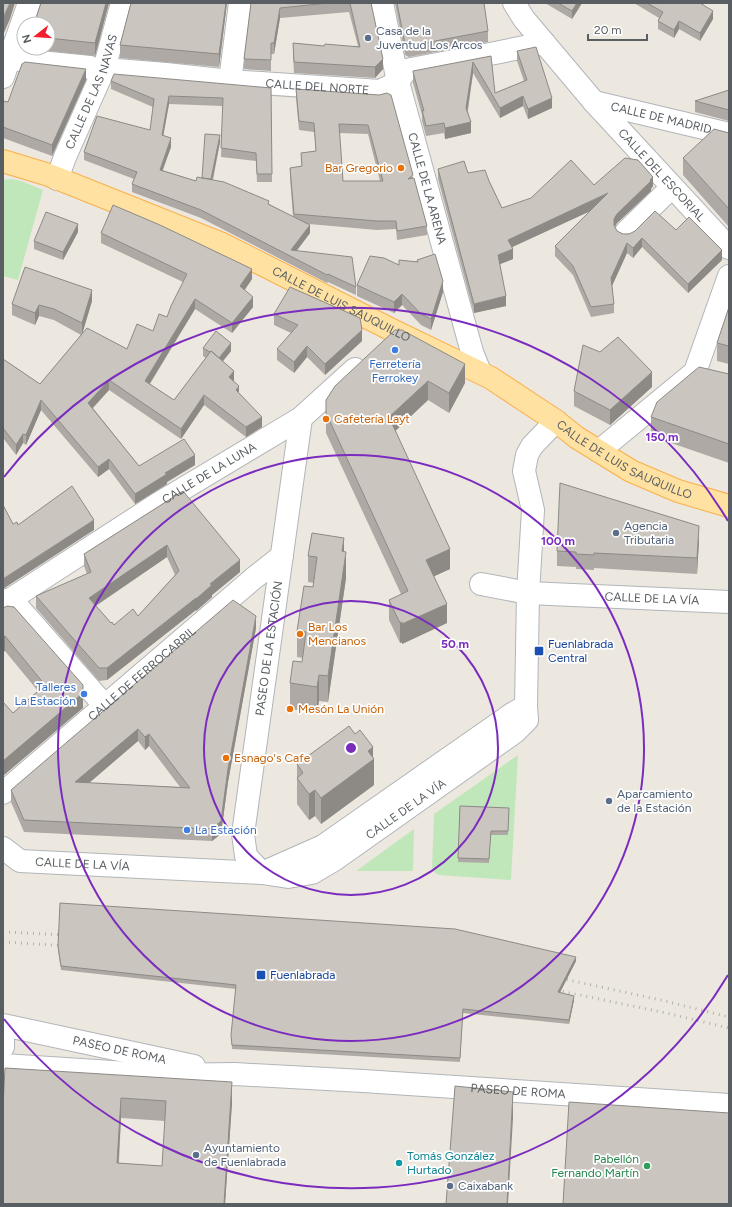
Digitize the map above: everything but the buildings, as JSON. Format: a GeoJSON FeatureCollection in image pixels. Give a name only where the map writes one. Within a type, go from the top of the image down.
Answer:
{"type":"FeatureCollection","features":[{"type":"Feature","properties":{"kind":"main road","name":"CALLE DE LUIS SAUQUILLO"},"geometry":{"type":"LineString","coordinates":[[3,162],[36,171],[222,244],[491,378],[556,421],[576,437],[631,471],[678,491],[729,506]]}},
{"type":"Feature","properties":{"kind":"street"},"geometry":{"type":"LineString","coordinates":[[29,3],[6,68],[90,67],[103,73]]}},
{"type":"Feature","properties":{"kind":"street","name":"CALLE DE LAS NAVAS"},"geometry":{"type":"LineString","coordinates":[[57,179],[65,157],[103,73],[122,3]]}},
{"type":"Feature","properties":{"kind":"street"},"geometry":{"type":"LineString","coordinates":[[230,81],[240,3]]}},
{"type":"Feature","properties":{"kind":"street","name":"CALLE DE LA ARENA"},"geometry":{"type":"LineString","coordinates":[[382,3],[398,82],[472,352],[480,372]]}},
{"type":"Feature","properties":{"kind":"street","name":"CALLE DEL ESCORIAL"},"geometry":{"type":"LineString","coordinates":[[514,3],[524,19],[594,102],[729,248]]}},
{"type":"Feature","properties":{"kind":"street","name":"CALLE DEL NORTE"},"geometry":{"type":"LineString","coordinates":[[103,73],[166,74],[230,81],[380,91],[398,82],[406,70],[544,42]]}},
{"type":"Feature","properties":{"kind":"street","name":"CALLE DE MADRID"},"geometry":{"type":"LineString","coordinates":[[594,102],[729,134]]}},
{"type":"Feature","properties":{"kind":"street"},"geometry":{"type":"LineString","coordinates":[[626,232],[672,187]]}},
{"type":"Feature","properties":{"kind":"street"},"geometry":{"type":"LineString","coordinates":[[599,451],[704,375],[729,276]]}},
{"type":"Feature","properties":{"kind":"street","name":"CALLE DE LA LUNA"},"geometry":{"type":"LineString","coordinates":[[105,706],[7,600],[156,505],[301,418],[373,353],[394,331]]}},
{"type":"Feature","properties":{"kind":"street","name":"PASEO DE LA ESTACIÓN"},"geometry":{"type":"LineString","coordinates":[[262,873],[246,856],[244,834],[301,418]]}},
{"type":"Feature","properties":{"kind":"street","name":"CALLE DE LA VÍA"},"geometry":{"type":"LineString","coordinates":[[3,848],[20,861],[262,873],[288,877],[312,873],[334,860],[515,732],[527,720],[528,592],[533,510],[524,471],[527,455],[532,446],[556,421]]}},
{"type":"Feature","properties":{"kind":"street","name":"CALLE DE FERROCARRIL"},"geometry":{"type":"LineString","coordinates":[[3,793],[254,578],[282,556]]}},
{"type":"Feature","properties":{"kind":"street","name":"CALLE DE LA VÍA"},"geometry":{"type":"LineString","coordinates":[[481,584],[528,592],[729,602]]}},
{"type":"Feature","properties":{"kind":"street","name":"PASEO DE ROMA"},"geometry":{"type":"LineString","coordinates":[[3,1025],[235,1074]]}},
{"type":"Feature","properties":{"kind":"street"},"geometry":{"type":"LineString","coordinates":[[3,1040],[3,1047]]}},
{"type":"Feature","properties":{"kind":"street","name":"PASEO DE ROMA"},"geometry":{"type":"LineString","coordinates":[[3,1066],[159,1075],[235,1074],[729,1105]]}},
{"type":"Feature","properties":{"kind":"green space"},"geometry":{"type":"Polygon","coordinates":[[[11,179],[21,181],[43,190],[18,280],[3,276],[3,180],[11,179]]]}},
{"type":"Feature","properties":{"kind":"green space"},"geometry":{"type":"Polygon","coordinates":[[[518,755],[511,880],[439,875],[434,872],[432,867],[434,814],[518,755]],[[460,810],[489,863],[491,835],[508,835],[460,810]]]}},
{"type":"Feature","properties":{"kind":"green space"},"geometry":{"type":"Polygon","coordinates":[[[414,829],[413,871],[356,871],[414,829]]]}},
{"type":"Feature","properties":{"kind":"railway"},"geometry":{"type":"LineString","coordinates":[[3,932],[69,935]]}},
{"type":"Feature","properties":{"kind":"railway"},"geometry":{"type":"LineString","coordinates":[[3,942],[69,946]]}},
{"type":"Feature","properties":{"kind":"railway"},"geometry":{"type":"LineString","coordinates":[[555,977],[665,1001],[729,1017]]}},
{"type":"Feature","properties":{"kind":"railway"},"geometry":{"type":"LineString","coordinates":[[551,989],[729,1028]]}},
{"type":"Feature","properties":{"kind":"place","name":"Casa de la Juventud Los Arcos"},"geometry":{"type":"Point","coordinates":[368,38]}},
{"type":"Feature","properties":{"kind":"place","name":"Bar Gregorio"},"geometry":{"type":"Point","coordinates":[401,168]}},
{"type":"Feature","properties":{"kind":"place","name":"Ferretería Ferrokey"},"geometry":{"type":"Point","coordinates":[395,350]}},
{"type":"Feature","properties":{"kind":"place","name":"Cafetería Layt"},"geometry":{"type":"Point","coordinates":[326,419]}},
{"type":"Feature","properties":{"kind":"place","name":"Agencia Tributaria"},"geometry":{"type":"Point","coordinates":[616,533]}},
{"type":"Feature","properties":{"kind":"place","name":"Bar Los Mencianos"},"geometry":{"type":"Point","coordinates":[300,634]}},
{"type":"Feature","properties":{"kind":"place","name":"Fuenlabrada Central"},"geometry":{"type":"Point","coordinates":[539,651]}},
{"type":"Feature","properties":{"kind":"place","name":"Talleres La Estación"},"geometry":{"type":"Point","coordinates":[84,694]}},
{"type":"Feature","properties":{"kind":"place","name":"Mesón La Unión"},"geometry":{"type":"Point","coordinates":[290,709]}},
{"type":"Feature","properties":{"kind":"place","name":"Esnago's Cafe"},"geometry":{"type":"Point","coordinates":[226,758]}},
{"type":"Feature","properties":{"kind":"place","name":"Aparcamiento de la Estación"},"geometry":{"type":"Point","coordinates":[609,801]}},
{"type":"Feature","properties":{"kind":"place","name":"La Estación"},"geometry":{"type":"Point","coordinates":[187,830]}},
{"type":"Feature","properties":{"kind":"place","name":"Fuenlabrada"},"geometry":{"type":"Point","coordinates":[261,975]}},
{"type":"Feature","properties":{"kind":"place","name":"Ayuntamiento de Fuenlabrada"},"geometry":{"type":"Point","coordinates":[196,1155]}},
{"type":"Feature","properties":{"kind":"place","name":"Tomás González Hurtado"},"geometry":{"type":"Point","coordinates":[399,1163]}},
{"type":"Feature","properties":{"kind":"place","name":"Pabellón Fernando Martín"},"geometry":{"type":"Point","coordinates":[647,1166]}},
{"type":"Feature","properties":{"kind":"place","name":"Caixabank"},"geometry":{"type":"Point","coordinates":[450,1186]}}]}
